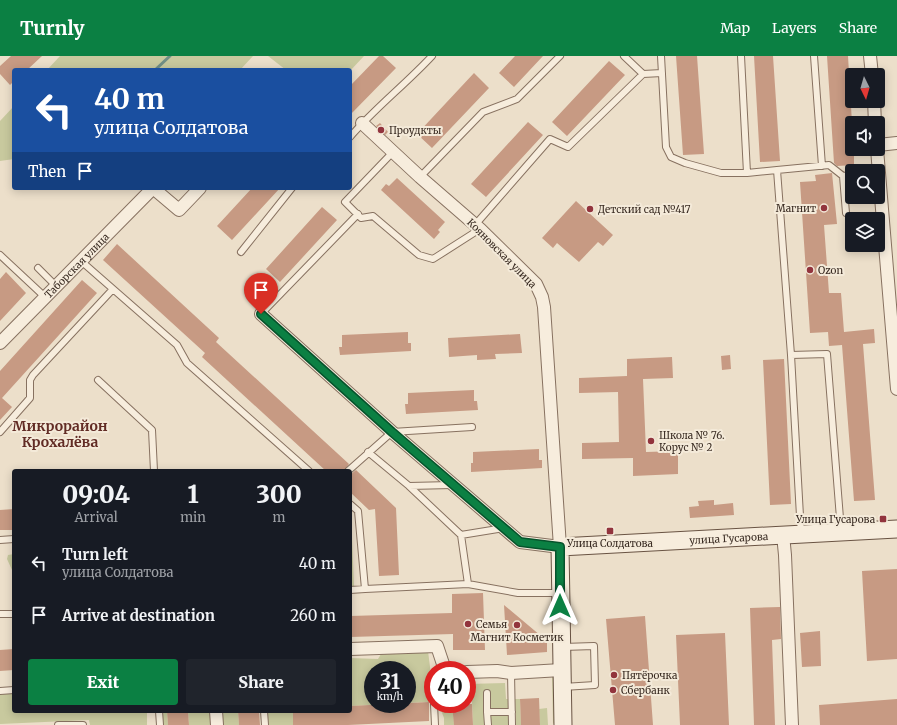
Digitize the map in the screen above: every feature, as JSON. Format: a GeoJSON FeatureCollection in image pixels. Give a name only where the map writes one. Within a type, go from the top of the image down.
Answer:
{"type":"FeatureCollection","features":[{"type":"Feature","properties":{"kind":"street"},"geometry":{"type":"LineString","coordinates":[[870,56],[871,68]]}},
{"type":"Feature","properties":{"kind":"street","name":"Кояновская улица"},"geometry":{"type":"LineString","coordinates":[[362,124],[477,227],[536,284],[542,297],[544,307],[560,547]]}},
{"type":"Feature","properties":{"kind":"street"},"geometry":{"type":"LineString","coordinates":[[885,144],[897,143]]}},
{"type":"Feature","properties":{"kind":"street","name":"Таборская улица"},"geometry":{"type":"LineString","coordinates":[[0,343],[151,190]]}},
{"type":"Feature","properties":{"kind":"street","name":"Таборская улица"},"geometry":{"type":"LineString","coordinates":[[155,190],[179,210],[198,190]]}},
{"type":"Feature","properties":{"kind":"street"},"geometry":{"type":"LineString","coordinates":[[881,204],[895,346],[897,389]]}},
{"type":"Feature","properties":{"kind":"street"},"geometry":{"type":"LineString","coordinates":[[261,314],[392,432],[520,542],[560,547],[561,679],[563,725]]}},
{"type":"Feature","properties":{"kind":"street","name":"улица Гусарова"},"geometry":{"type":"LineString","coordinates":[[560,547],[897,530]]}},
{"type":"Feature","properties":{"kind":"street"},"geometry":{"type":"LineString","coordinates":[[783,536],[792,725]]}},
{"type":"Feature","properties":{"kind":"street"},"geometry":{"type":"LineString","coordinates":[[352,649],[437,646],[442,661]]}},
{"type":"Feature","properties":{"kind":"street"},"geometry":{"type":"LineString","coordinates":[[476,672],[497,671],[561,679]]}},
{"type":"Feature","properties":{"kind":"street"},"geometry":{"type":"LineString","coordinates":[[216,713],[217,725]]}},
{"type":"Feature","properties":{"kind":"lane"},"geometry":{"type":"LineString","coordinates":[[352,135],[432,56]]}},
{"type":"Feature","properties":{"kind":"lane"},"geometry":{"type":"LineString","coordinates":[[420,177],[483,112],[517,99],[560,56]]}},
{"type":"Feature","properties":{"kind":"lane"},"geometry":{"type":"LineString","coordinates":[[624,56],[643,74]]}},
{"type":"Feature","properties":{"kind":"lane"},"geometry":{"type":"LineString","coordinates":[[661,56],[666,147],[671,157],[685,163],[721,173],[747,173],[829,165],[843,176],[846,212]]}},
{"type":"Feature","properties":{"kind":"lane"},"geometry":{"type":"LineString","coordinates":[[741,56],[747,173]]}},
{"type":"Feature","properties":{"kind":"lane"},"geometry":{"type":"LineString","coordinates":[[814,56],[822,166]]}},
{"type":"Feature","properties":{"kind":"lane"},"geometry":{"type":"LineString","coordinates":[[393,152],[345,202],[362,218],[372,216],[419,255],[433,258],[477,227],[550,138],[568,147],[643,74],[662,73]]}},
{"type":"Feature","properties":{"kind":"lane"},"geometry":{"type":"LineString","coordinates":[[777,170],[791,355],[801,535]]}},
{"type":"Feature","properties":{"kind":"lane"},"geometry":{"type":"LineString","coordinates":[[241,252],[290,190]]}},
{"type":"Feature","properties":{"kind":"lane"},"geometry":{"type":"LineString","coordinates":[[261,314],[358,214]]}},
{"type":"Feature","properties":{"kind":"lane"},"geometry":{"type":"LineString","coordinates":[[2,259],[46,297]]}},
{"type":"Feature","properties":{"kind":"lane"},"geometry":{"type":"LineString","coordinates":[[81,262],[177,345],[187,363],[307,469]]}},
{"type":"Feature","properties":{"kind":"lane"},"geometry":{"type":"LineString","coordinates":[[38,268],[56,286]]}},
{"type":"Feature","properties":{"kind":"lane"},"geometry":{"type":"LineString","coordinates":[[0,432],[30,398],[30,380],[33,375],[113,289]]}},
{"type":"Feature","properties":{"kind":"lane"},"geometry":{"type":"LineString","coordinates":[[791,355],[827,354],[841,532]]}},
{"type":"Feature","properties":{"kind":"lane"},"geometry":{"type":"LineString","coordinates":[[98,380],[152,430],[154,469]]}},
{"type":"Feature","properties":{"kind":"lane"},"geometry":{"type":"LineString","coordinates":[[350,469],[392,432],[472,428]]}},
{"type":"Feature","properties":{"kind":"lane"},"geometry":{"type":"LineString","coordinates":[[368,452],[409,486],[461,535],[468,584]]}},
{"type":"Feature","properties":{"kind":"lane"},"geometry":{"type":"LineString","coordinates":[[409,486],[455,485]]}},
{"type":"Feature","properties":{"kind":"lane"},"geometry":{"type":"LineString","coordinates":[[352,506],[358,511],[365,589]]}},
{"type":"Feature","properties":{"kind":"lane"},"geometry":{"type":"LineString","coordinates":[[461,535],[504,528]]}},
{"type":"Feature","properties":{"kind":"lane"},"geometry":{"type":"LineString","coordinates":[[0,540],[12,539]]}},
{"type":"Feature","properties":{"kind":"lane"},"geometry":{"type":"LineString","coordinates":[[352,590],[468,584],[518,593],[560,592]]}},
{"type":"Feature","properties":{"kind":"lane"},"geometry":{"type":"LineString","coordinates":[[0,614],[12,614]]}},
{"type":"Feature","properties":{"kind":"lane"},"geometry":{"type":"LineString","coordinates":[[561,648],[594,646],[594,685],[561,679]]}},
{"type":"Feature","properties":{"kind":"lane"},"geometry":{"type":"LineString","coordinates":[[511,673],[512,725]]}},
{"type":"Feature","properties":{"kind":"lane"},"geometry":{"type":"LineString","coordinates":[[0,691],[12,690]]}},
{"type":"Feature","properties":{"kind":"lane"},"geometry":{"type":"LineString","coordinates":[[487,693],[488,725]]}},
{"type":"Feature","properties":{"kind":"lane"},"geometry":{"type":"LineString","coordinates":[[488,712],[512,712]]}},
{"type":"Feature","properties":{"kind":"lane"},"geometry":{"type":"LineString","coordinates":[[159,713],[160,725]]}},
{"type":"Feature","properties":{"kind":"lane"},"geometry":{"type":"LineString","coordinates":[[264,713],[265,725]]}},
{"type":"Feature","properties":{"kind":"lane"},"geometry":{"type":"LineString","coordinates":[[434,713],[435,725]]}},
{"type":"Feature","properties":{"kind":"lane"},"geometry":{"type":"LineString","coordinates":[[58,725],[83,725]]}},
{"type":"Feature","properties":{"kind":"green space"},"geometry":{"type":"Polygon","coordinates":[[[60,56],[253,56],[242,68],[49,68],[60,56]]]}},
{"type":"Feature","properties":{"kind":"green space"},"geometry":{"type":"Polygon","coordinates":[[[268,56],[364,56],[352,69],[283,68],[268,56]]]}},
{"type":"Feature","properties":{"kind":"green space"},"geometry":{"type":"Polygon","coordinates":[[[12,108],[12,159],[0,161],[0,121],[12,108]]]}},
{"type":"Feature","properties":{"kind":"green space"},"geometry":{"type":"Polygon","coordinates":[[[352,537],[354,586],[352,586],[352,537]]]}},
{"type":"Feature","properties":{"kind":"green space"},"geometry":{"type":"Polygon","coordinates":[[[12,554],[12,570],[7,559],[8,555],[12,554]]]}},
{"type":"Feature","properties":{"kind":"green space"},"geometry":{"type":"Polygon","coordinates":[[[428,651],[429,661],[424,661],[424,702],[416,703],[416,661],[364,661],[364,705],[352,706],[352,658],[378,659],[381,654],[428,651]]]}},
{"type":"Feature","properties":{"kind":"green space"},"geometry":{"type":"Polygon","coordinates":[[[554,674],[556,721],[553,724],[552,675],[554,674]]]}},
{"type":"Feature","properties":{"kind":"green space"},"geometry":{"type":"Polygon","coordinates":[[[505,683],[506,699],[509,699],[509,710],[484,711],[484,725],[473,725],[472,713],[476,713],[476,684],[505,683]]]}},
{"type":"Feature","properties":{"kind":"green space"},"geometry":{"type":"Polygon","coordinates":[[[0,693],[12,693],[12,713],[147,713],[147,725],[90,725],[89,720],[0,724],[0,693]]]}},
{"type":"Feature","properties":{"kind":"green space"},"geometry":{"type":"Polygon","coordinates":[[[515,699],[520,699],[521,725],[516,725],[515,699]]]}},
{"type":"Feature","properties":{"kind":"green space"},"geometry":{"type":"Polygon","coordinates":[[[547,708],[548,725],[540,725],[539,709],[547,708]]]}},
{"type":"Feature","properties":{"kind":"green space"},"geometry":{"type":"Polygon","coordinates":[[[162,713],[167,713],[168,725],[163,725],[162,713]]]}},
{"type":"Feature","properties":{"kind":"green space"},"geometry":{"type":"Polygon","coordinates":[[[188,713],[210,713],[211,725],[189,725],[188,713]]]}},
{"type":"Feature","properties":{"kind":"green space"},"geometry":{"type":"Polygon","coordinates":[[[221,713],[238,713],[239,725],[221,725],[221,713]]]}},
{"type":"Feature","properties":{"kind":"green space"},"geometry":{"type":"Polygon","coordinates":[[[268,713],[293,713],[293,725],[268,725],[268,713]]]}},
{"type":"Feature","properties":{"kind":"green space"},"geometry":{"type":"Polygon","coordinates":[[[442,713],[453,713],[454,725],[444,725],[442,713]]]}},
{"type":"Feature","properties":{"kind":"green space"},"geometry":{"type":"Polygon","coordinates":[[[509,713],[510,725],[490,725],[490,714],[509,713]]]}},
{"type":"Feature","properties":{"kind":"building"},"geometry":{"type":"Polygon","coordinates":[[[11,56],[42,56],[29,68],[12,68],[12,83],[10,85],[0,74],[0,66],[11,56]]]}},
{"type":"Feature","properties":{"kind":"building"},"geometry":{"type":"Polygon","coordinates":[[[379,56],[383,56],[396,68],[352,113],[352,84],[379,56]]]}},
{"type":"Feature","properties":{"kind":"building"},"geometry":{"type":"Polygon","coordinates":[[[515,56],[543,56],[514,87],[499,73],[515,56]]]}},
{"type":"Feature","properties":{"kind":"building"},"geometry":{"type":"Polygon","coordinates":[[[676,56],[697,56],[704,154],[683,155],[676,56]]]}},
{"type":"Feature","properties":{"kind":"building"},"geometry":{"type":"Polygon","coordinates":[[[754,56],[773,56],[780,161],[760,162],[754,56]]]}},
{"type":"Feature","properties":{"kind":"building"},"geometry":{"type":"Polygon","coordinates":[[[827,56],[848,56],[849,68],[845,68],[845,108],[851,108],[852,116],[845,116],[845,156],[854,156],[854,164],[837,166],[834,163],[827,56]]]}},
{"type":"Feature","properties":{"kind":"building"},"geometry":{"type":"Polygon","coordinates":[[[609,61],[625,75],[567,136],[552,122],[609,61]]]}},
{"type":"Feature","properties":{"kind":"building"},"geometry":{"type":"Polygon","coordinates":[[[474,73],[489,88],[432,148],[417,134],[474,73]]]}},
{"type":"Feature","properties":{"kind":"building"},"geometry":{"type":"Polygon","coordinates":[[[528,122],[543,135],[486,197],[471,184],[528,122]]]}},
{"type":"Feature","properties":{"kind":"building","name":"Проудкты"},"geometry":{"type":"Polygon","coordinates":[[[380,123],[388,132],[385,135],[376,126],[380,123]]]}},
{"type":"Feature","properties":{"kind":"building"},"geometry":{"type":"Polygon","coordinates":[[[832,173],[837,224],[824,225],[829,293],[841,293],[844,332],[874,329],[875,343],[863,344],[875,500],[854,501],[842,345],[829,346],[828,332],[810,333],[800,182],[816,181],[815,175],[832,173]]]}},
{"type":"Feature","properties":{"kind":"building"},"geometry":{"type":"Polygon","coordinates":[[[397,178],[445,222],[438,230],[440,232],[434,239],[381,190],[386,184],[389,186],[397,178]]]}},
{"type":"Feature","properties":{"kind":"building"},"geometry":{"type":"Polygon","coordinates":[[[250,190],[278,190],[232,240],[217,226],[250,190]]]}},
{"type":"Feature","properties":{"kind":"building"},"geometry":{"type":"Polygon","coordinates":[[[576,201],[613,235],[603,246],[598,242],[579,262],[557,243],[553,248],[542,238],[576,201]]]}},
{"type":"Feature","properties":{"kind":"building"},"geometry":{"type":"Polygon","coordinates":[[[322,207],[337,220],[280,282],[266,269],[322,207]]]}},
{"type":"Feature","properties":{"kind":"building"},"geometry":{"type":"Polygon","coordinates":[[[117,244],[219,338],[216,342],[349,464],[345,469],[324,469],[202,357],[205,353],[103,260],[117,244]]]}},
{"type":"Feature","properties":{"kind":"building"},"geometry":{"type":"Polygon","coordinates":[[[6,272],[26,293],[0,321],[0,279],[6,272]]]}},
{"type":"Feature","properties":{"kind":"building"},"geometry":{"type":"Polygon","coordinates":[[[82,280],[97,293],[2,398],[12,407],[0,420],[0,371],[82,280]]]}},
{"type":"Feature","properties":{"kind":"building"},"geometry":{"type":"Polygon","coordinates":[[[408,332],[408,343],[411,343],[411,351],[340,355],[339,347],[342,347],[342,335],[408,332]]]}},
{"type":"Feature","properties":{"kind":"building"},"geometry":{"type":"Polygon","coordinates":[[[520,334],[522,353],[495,354],[496,359],[477,360],[477,355],[449,357],[448,338],[520,334]]]}},
{"type":"Feature","properties":{"kind":"building"},"geometry":{"type":"Polygon","coordinates":[[[730,355],[731,369],[722,370],[721,356],[730,355]]]}},
{"type":"Feature","properties":{"kind":"building"},"geometry":{"type":"Polygon","coordinates":[[[672,357],[673,378],[643,379],[646,452],[678,451],[678,474],[633,476],[633,458],[582,459],[582,443],[619,442],[618,392],[579,393],[579,378],[627,376],[627,359],[672,357]]]}},
{"type":"Feature","properties":{"kind":"building"},"geometry":{"type":"Polygon","coordinates":[[[784,359],[791,504],[770,505],[763,360],[784,359]]]}},
{"type":"Feature","properties":{"kind":"building"},"geometry":{"type":"Polygon","coordinates":[[[474,390],[474,401],[477,401],[478,410],[406,414],[405,404],[408,404],[408,393],[474,390]]]}},
{"type":"Feature","properties":{"kind":"building"},"geometry":{"type":"Polygon","coordinates":[[[539,449],[539,460],[542,460],[542,468],[471,472],[473,452],[539,449]]]}},
{"type":"Feature","properties":{"kind":"building"},"geometry":{"type":"Polygon","coordinates":[[[356,470],[396,508],[399,575],[379,576],[375,509],[369,510],[352,494],[352,473],[356,470]]]}},
{"type":"Feature","properties":{"kind":"building"},"geometry":{"type":"Polygon","coordinates":[[[714,500],[714,505],[733,503],[734,515],[690,518],[689,507],[699,506],[698,501],[714,500]]]}},
{"type":"Feature","properties":{"kind":"building"},"geometry":{"type":"Polygon","coordinates":[[[12,509],[12,530],[0,530],[0,510],[12,509]]]}},
{"type":"Feature","properties":{"kind":"building"},"geometry":{"type":"Polygon","coordinates":[[[897,569],[897,659],[867,661],[862,571],[897,569]]]}},
{"type":"Feature","properties":{"kind":"building"},"geometry":{"type":"Polygon","coordinates":[[[483,593],[485,650],[453,650],[453,634],[352,637],[352,616],[452,613],[452,594],[483,593]]]}},
{"type":"Feature","properties":{"kind":"building"},"geometry":{"type":"Polygon","coordinates":[[[504,605],[547,641],[547,652],[507,655],[504,605]]]}},
{"type":"Feature","properties":{"kind":"building"},"geometry":{"type":"Polygon","coordinates":[[[780,607],[781,639],[772,640],[775,725],[754,725],[750,608],[780,607]]]}},
{"type":"Feature","properties":{"kind":"building"},"geometry":{"type":"Polygon","coordinates":[[[645,616],[653,725],[615,725],[606,619],[645,616]]]}},
{"type":"Feature","properties":{"kind":"building"},"geometry":{"type":"Polygon","coordinates":[[[820,631],[821,666],[802,667],[800,633],[820,631]]]}},
{"type":"Feature","properties":{"kind":"building"},"geometry":{"type":"Polygon","coordinates":[[[725,633],[729,725],[680,725],[676,635],[725,633]]]}},
{"type":"Feature","properties":{"kind":"building"},"geometry":{"type":"Polygon","coordinates":[[[12,649],[12,670],[0,671],[0,650],[12,649]]]}},
{"type":"Feature","properties":{"kind":"building"},"geometry":{"type":"Polygon","coordinates":[[[539,698],[540,725],[521,725],[520,699],[539,698]]]}},
{"type":"Feature","properties":{"kind":"building"},"geometry":{"type":"Polygon","coordinates":[[[897,699],[897,725],[820,725],[819,705],[897,699]]]}},
{"type":"Feature","properties":{"kind":"building"},"geometry":{"type":"Polygon","coordinates":[[[424,702],[424,713],[429,713],[429,721],[348,725],[293,725],[293,713],[352,713],[352,706],[364,705],[364,713],[416,713],[416,703],[424,702]]]}},
{"type":"Feature","properties":{"kind":"building"},"geometry":{"type":"Polygon","coordinates":[[[167,713],[188,713],[189,725],[168,725],[167,713]]]}},
{"type":"Feature","properties":{"kind":"building"},"geometry":{"type":"Polygon","coordinates":[[[238,713],[259,713],[260,725],[239,725],[238,713]]]}},
{"type":"Feature","properties":{"kind":"building"},"geometry":{"type":"Polygon","coordinates":[[[453,713],[472,713],[473,725],[454,725],[453,713]]]}},
{"type":"Feature","properties":{"kind":"waterway"},"geometry":{"type":"LineString","coordinates":[[157,68],[170,56]]}},
{"type":"Feature","properties":{"kind":"place","name":"Проудкты"},"geometry":{"type":"Point","coordinates":[381,130]}},
{"type":"Feature","properties":{"kind":"place","name":"Магнит"},"geometry":{"type":"Point","coordinates":[824,208]}},
{"type":"Feature","properties":{"kind":"place","name":"Детский сад №417"},"geometry":{"type":"Point","coordinates":[590,209]}},
{"type":"Feature","properties":{"kind":"place","name":"Ozon"},"geometry":{"type":"Point","coordinates":[810,270]}},
{"type":"Feature","properties":{"kind":"place","name":"Школа № 76. Корус № 2"},"geometry":{"type":"Point","coordinates":[651,441]}},
{"type":"Feature","properties":{"kind":"place","name":"Улица Гусарова"},"geometry":{"type":"Point","coordinates":[883,519]}},
{"type":"Feature","properties":{"kind":"place","name":"Улица Солдатова"},"geometry":{"type":"Point","coordinates":[610,531]}},
{"type":"Feature","properties":{"kind":"place","name":"Семья"},"geometry":{"type":"Point","coordinates":[468,624]}},
{"type":"Feature","properties":{"kind":"place","name":"Магнит Косметик"},"geometry":{"type":"Point","coordinates":[517,625]}},
{"type":"Feature","properties":{"kind":"place","name":"Пятёрочка"},"geometry":{"type":"Point","coordinates":[614,675]}},
{"type":"Feature","properties":{"kind":"place","name":"Сбербанк"},"geometry":{"type":"Point","coordinates":[613,690]}},
{"type":"Feature","properties":{"kind":"district","name":"Микрорайон Крохалёва"},"geometry":{"type":"Point","coordinates":[60,434]}},
{"type":"Feature","properties":{"kind":"route"},"geometry":{"type":"LineString","coordinates":[[261,314],[392,432],[520,542],[560,547],[560,606]]}}]}
